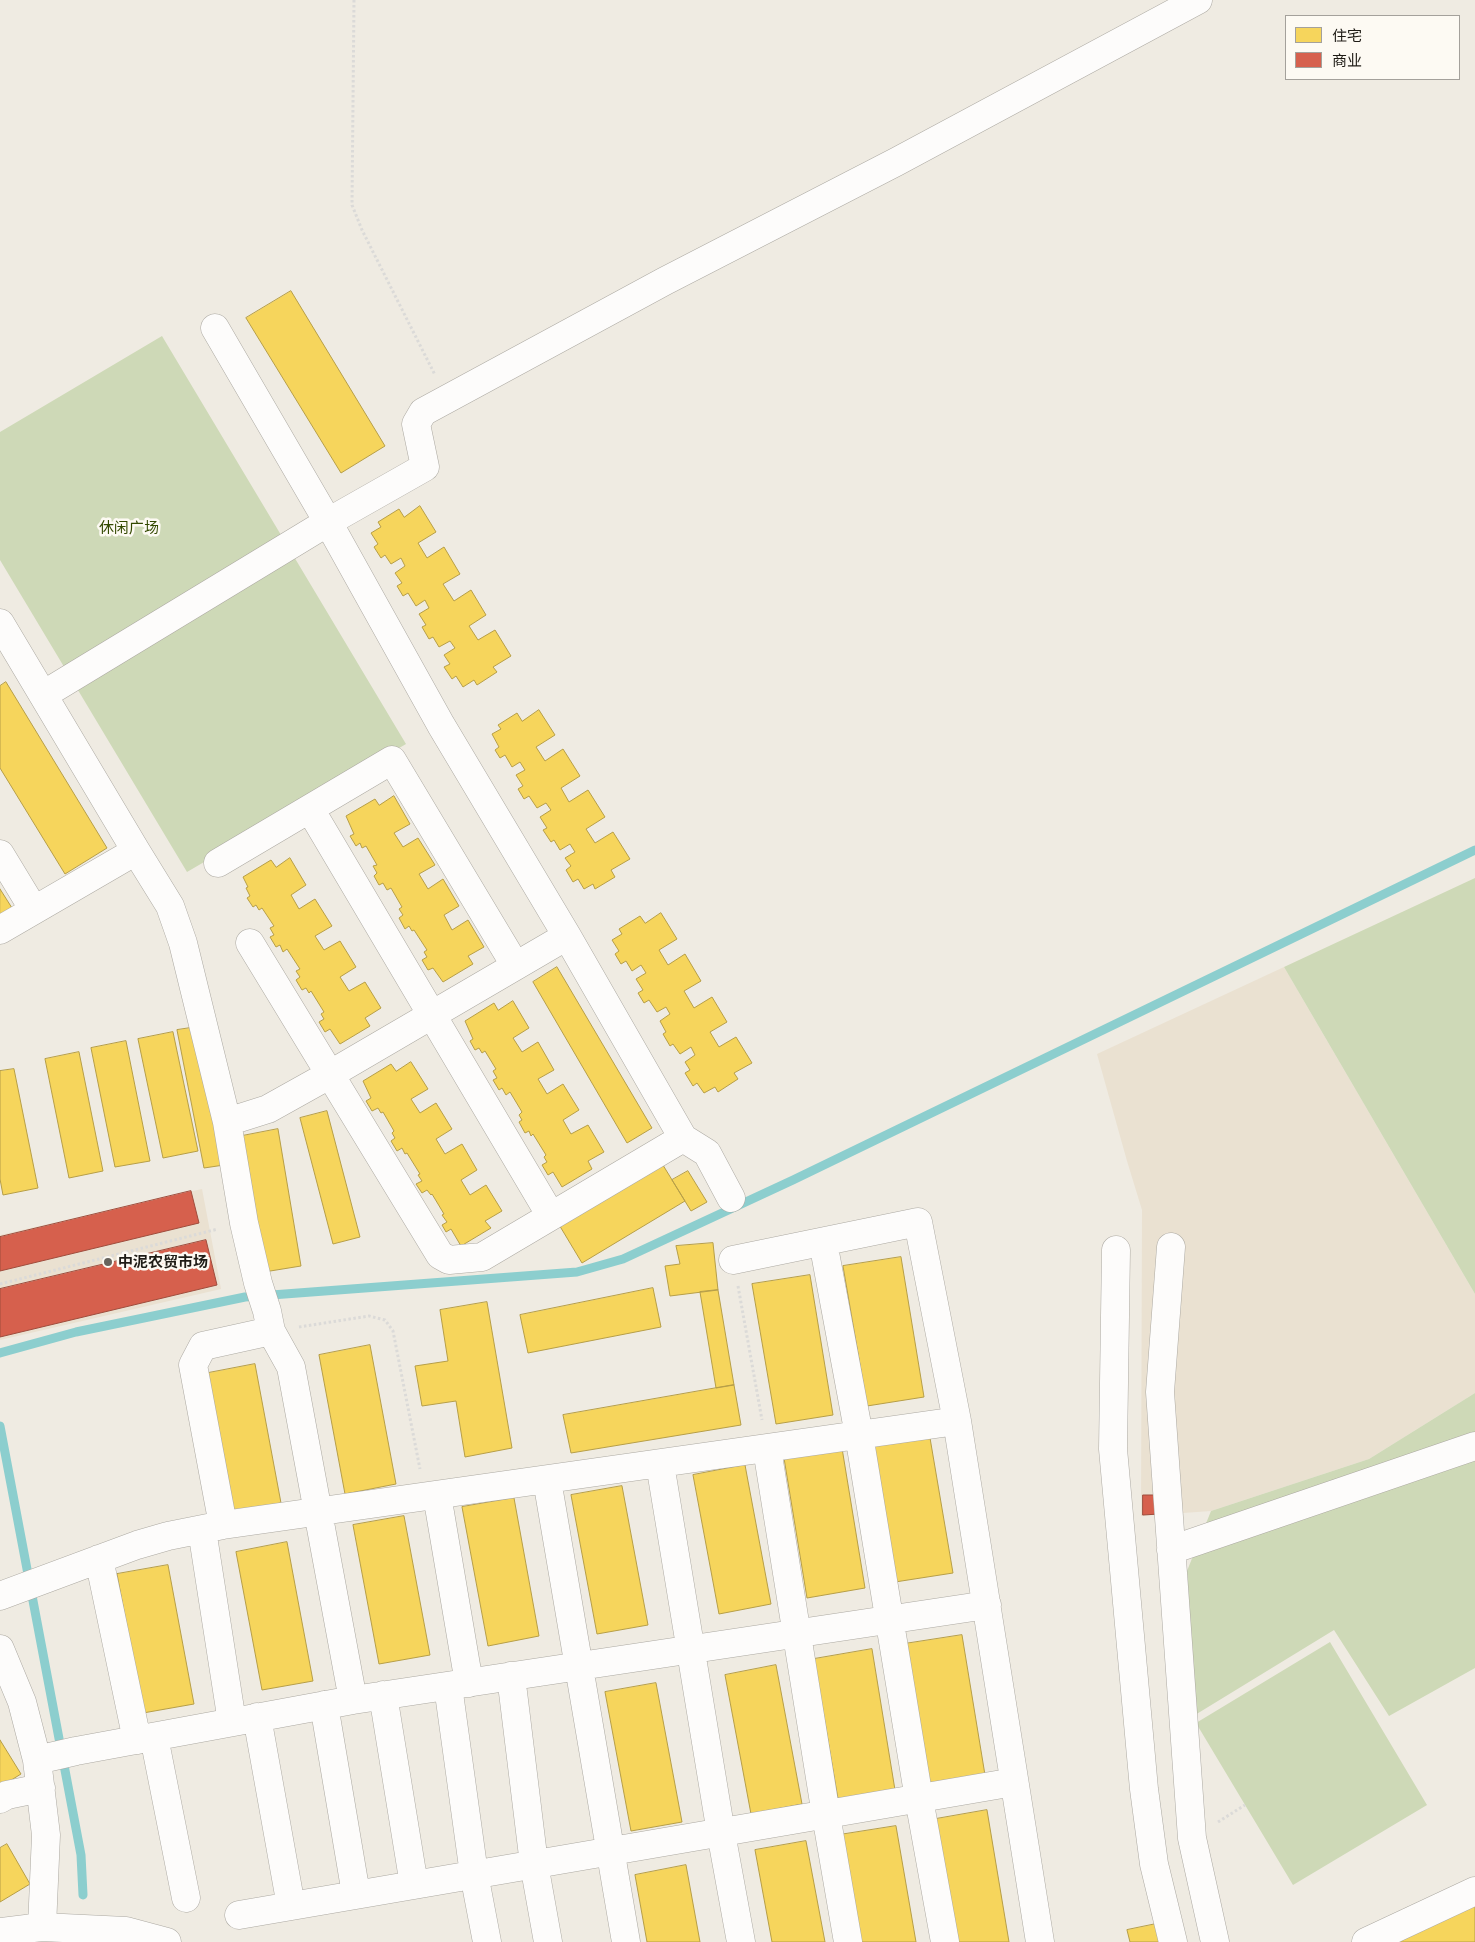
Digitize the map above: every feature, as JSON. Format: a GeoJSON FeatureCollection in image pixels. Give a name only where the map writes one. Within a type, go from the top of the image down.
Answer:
{"type":"FeatureCollection","features":[{"type":"Feature","properties":{"kind":"street"},"geometry":{"type":"LineString","coordinates":[[43,695],[328,522],[424,467],[416,424],[423,412],[446,398],[665,281],[896,162],[1198,0]]}},
{"type":"Feature","properties":{"kind":"street"},"geometry":{"type":"LineString","coordinates":[[216,328],[442,725],[567,936],[683,1138],[707,1153],[731,1198]]}},
{"type":"Feature","properties":{"kind":"street"},"geometry":{"type":"LineString","coordinates":[[0,623],[7,651],[43,695],[170,906],[183,943],[227,1122],[244,1223],[258,1283],[269,1321],[291,1367],[353,1700]]}},
{"type":"Feature","properties":{"kind":"street"},"geometry":{"type":"LineString","coordinates":[[218,863],[392,760],[515,965]]}},
{"type":"Feature","properties":{"kind":"street"},"geometry":{"type":"LineString","coordinates":[[310,808],[551,1216]]}},
{"type":"Feature","properties":{"kind":"street"},"geometry":{"type":"LineString","coordinates":[[0,930],[136,851]]}},
{"type":"Feature","properties":{"kind":"street"},"geometry":{"type":"LineString","coordinates":[[0,854],[34,910]]}},
{"type":"Feature","properties":{"kind":"street"},"geometry":{"type":"LineString","coordinates":[[227,1122],[268,1109],[567,936]]}},
{"type":"Feature","properties":{"kind":"street"},"geometry":{"type":"LineString","coordinates":[[250,943],[329,1075],[440,1255],[444,1258],[449,1260],[482,1257],[683,1138]]}},
{"type":"Feature","properties":{"kind":"street"},"geometry":{"type":"LineString","coordinates":[[733,1260],[918,1222],[957,1421],[1040,1942]]}},
{"type":"Feature","properties":{"kind":"street"},"geometry":{"type":"LineString","coordinates":[[823,1242],[860,1435],[919,1799],[945,1942]]}},
{"type":"Feature","properties":{"kind":"street"},"geometry":{"type":"LineString","coordinates":[[1171,1247],[1160,1392],[1192,1838],[1215,1942]]}},
{"type":"Feature","properties":{"kind":"street"},"geometry":{"type":"LineString","coordinates":[[1116,1250],[1113,1450],[1144,1789],[1154,1864],[1173,1942]]}},
{"type":"Feature","properties":{"kind":"street"},"geometry":{"type":"LineString","coordinates":[[269,1321],[203,1346],[193,1365],[213,1528],[244,1720],[291,1906]]}},
{"type":"Feature","properties":{"kind":"street"},"geometry":{"type":"LineString","coordinates":[[0,1596],[137,1545],[168,1536],[317,1511],[957,1421]]}},
{"type":"Feature","properties":{"kind":"street"},"geometry":{"type":"LineString","coordinates":[[1171,1550],[1475,1446]]}},
{"type":"Feature","properties":{"kind":"street"},"geometry":{"type":"LineString","coordinates":[[767,1448],[848,1942]]}},
{"type":"Feature","properties":{"kind":"street"},"geometry":{"type":"LineString","coordinates":[[660,1464],[720,1832],[740,1942]]}},
{"type":"Feature","properties":{"kind":"street"},"geometry":{"type":"LineString","coordinates":[[547,1480],[609,1852],[626,1942]]}},
{"type":"Feature","properties":{"kind":"street"},"geometry":{"type":"LineString","coordinates":[[431,1495],[459,1684],[474,1874],[487,1942]]}},
{"type":"Feature","properties":{"kind":"street"},"geometry":{"type":"LineString","coordinates":[[99,1559],[186,1898]]}},
{"type":"Feature","properties":{"kind":"street"},"geometry":{"type":"LineString","coordinates":[[55,1756],[353,1700],[987,1605]]}},
{"type":"Feature","properties":{"kind":"street"},"geometry":{"type":"LineString","coordinates":[[0,1648],[22,1702],[55,1756]]}},
{"type":"Feature","properties":{"kind":"street"},"geometry":{"type":"LineString","coordinates":[[511,1676],[534,1864],[548,1942]]}},
{"type":"Feature","properties":{"kind":"street"},"geometry":{"type":"LineString","coordinates":[[383,1696],[414,1885]]}},
{"type":"Feature","properties":{"kind":"street"},"geometry":{"type":"LineString","coordinates":[[324,1705],[356,1894]]}},
{"type":"Feature","properties":{"kind":"street"},"geometry":{"type":"LineString","coordinates":[[42,1927],[46,1835],[41,1788],[55,1756]]}},
{"type":"Feature","properties":{"kind":"street"},"geometry":{"type":"LineString","coordinates":[[239,1914],[1014,1782]]}},
{"type":"Feature","properties":{"kind":"street"},"geometry":{"type":"LineString","coordinates":[[0,1799],[8,1795],[41,1788]]}},
{"type":"Feature","properties":{"kind":"street"},"geometry":{"type":"LineString","coordinates":[[1366,1942],[1475,1891]]}},
{"type":"Feature","properties":{"kind":"street"},"geometry":{"type":"LineString","coordinates":[[0,1932],[42,1927],[126,1931],[167,1942]]}},
{"type":"Feature","properties":{"kind":"path"},"geometry":{"type":"LineString","coordinates":[[354,0],[352,205],[362,230],[446,398]]}},
{"type":"Feature","properties":{"kind":"path"},"geometry":{"type":"LineString","coordinates":[[0,1284],[244,1223]]}},
{"type":"Feature","properties":{"kind":"path"},"geometry":{"type":"LineString","coordinates":[[733,1260],[767,1448]]}},
{"type":"Feature","properties":{"kind":"path"},"geometry":{"type":"LineString","coordinates":[[269,1321],[369,1316],[385,1320],[393,1331],[431,1495]]}},
{"type":"Feature","properties":{"kind":"shaded area"},"geometry":{"type":"Polygon","coordinates":[[[1284,967],[1475,1294],[1475,1393],[1369,1459],[1211,1511],[1141,1516],[1142,1210],[1097,1054],[1284,967]]]}},
{"type":"Feature","properties":{"kind":"shaded area","name":"中泥农贸市场"},"geometry":{"type":"Polygon","coordinates":[[[202,1189],[221,1289],[0,1340],[0,1235],[202,1189]]]}},
{"type":"Feature","properties":{"kind":"green space","name":"休闲广场"},"geometry":{"type":"Polygon","coordinates":[[[162,336],[406,744],[187,872],[0,560],[0,432],[162,336]]]}},
{"type":"Feature","properties":{"kind":"green space"},"geometry":{"type":"Polygon","coordinates":[[[1475,878],[1475,1294],[1284,967],[1475,878]]]}},
{"type":"Feature","properties":{"kind":"green space"},"geometry":{"type":"Polygon","coordinates":[[[1475,1393],[1475,1668],[1389,1716],[1334,1630],[1195,1715],[1187,1571],[1211,1511],[1369,1459],[1475,1393]]]}},
{"type":"Feature","properties":{"kind":"green space"},"geometry":{"type":"Polygon","coordinates":[[[1330,1642],[1427,1805],[1293,1885],[1196,1723],[1330,1642]]]}},
{"type":"Feature","properties":{"kind":"building: 住宅"},"geometry":{"type":"Polygon","coordinates":[[[291,291],[385,446],[341,473],[246,318],[291,291]]]}},
{"type":"Feature","properties":{"kind":"building: 住宅"},"geometry":{"type":"Polygon","coordinates":[[[420,506],[436,532],[418,543],[427,558],[444,547],[460,574],[443,584],[454,601],[471,590],[486,615],[469,626],[478,640],[495,630],[511,656],[493,667],[497,672],[477,685],[474,680],[463,687],[456,676],[452,679],[444,667],[450,664],[444,655],[455,648],[450,641],[439,647],[433,637],[429,639],[422,627],[426,625],[419,614],[429,608],[425,600],[416,606],[408,593],[403,596],[397,586],[402,583],[395,573],[405,566],[401,558],[391,564],[385,555],[381,558],[374,547],[378,544],[371,533],[381,527],[378,522],[399,509],[404,517],[420,506]]]}},
{"type":"Feature","properties":{"kind":"building: 住宅"},"geometry":{"type":"Polygon","coordinates":[[[6,682],[107,848],[65,874],[0,768],[0,686],[6,682]]]}},
{"type":"Feature","properties":{"kind":"building: 住宅"},"geometry":{"type":"Polygon","coordinates":[[[539,710],[555,735],[536,747],[545,761],[563,749],[580,776],[561,788],[569,802],[588,790],[605,817],[586,829],[595,843],[613,832],[630,859],[611,870],[615,877],[595,889],[593,884],[584,889],[578,879],[573,882],[566,870],[571,866],[565,858],[575,852],[570,844],[560,850],[554,840],[551,842],[543,830],[547,828],[540,817],[551,810],[546,803],[537,808],[529,796],[524,799],[518,789],[523,786],[516,775],[525,770],[520,762],[512,767],[505,755],[500,758],[495,750],[499,747],[492,734],[501,729],[498,725],[517,713],[522,721],[539,710]]]}},
{"type":"Feature","properties":{"kind":"building: 住宅"},"geometry":{"type":"Polygon","coordinates":[[[394,796],[410,824],[394,833],[403,847],[418,838],[435,865],[419,874],[428,889],[443,879],[459,906],[444,915],[452,930],[468,920],[484,947],[468,956],[473,964],[443,982],[433,968],[428,970],[422,960],[427,957],[424,952],[427,950],[414,930],[412,931],[409,926],[405,929],[399,918],[403,915],[399,909],[402,907],[391,888],[387,890],[383,883],[379,885],[374,876],[377,873],[373,866],[377,865],[366,846],[362,848],[360,843],[356,846],[350,836],[354,834],[346,816],[375,799],[379,805],[394,796]]]}},
{"type":"Feature","properties":{"kind":"building: 住宅"},"geometry":{"type":"Polygon","coordinates":[[[290,858],[306,885],[291,895],[299,909],[315,899],[332,926],[315,936],[324,950],[340,941],[356,967],[340,977],[349,991],[365,982],[381,1008],[365,1018],[370,1026],[340,1044],[330,1029],[325,1032],[319,1022],[324,1019],[321,1014],[324,1012],[311,991],[309,993],[306,988],[302,990],[296,980],[300,977],[296,971],[300,969],[287,949],[283,952],[280,945],[276,947],[270,937],[274,935],[270,928],[274,926],[262,908],[259,910],[256,905],[253,907],[247,898],[250,896],[243,877],[271,860],[276,867],[290,858]]]}},
{"type":"Feature","properties":{"kind":"building: 住宅"},"geometry":{"type":"Polygon","coordinates":[[[0,889],[12,908],[0,915],[0,889]]]}},
{"type":"Feature","properties":{"kind":"building: 住宅"},"geometry":{"type":"Polygon","coordinates":[[[661,913],[677,939],[659,950],[668,965],[685,954],[701,981],[684,991],[694,1008],[712,997],[727,1022],[710,1032],[719,1047],[736,1037],[752,1063],[734,1073],[738,1079],[718,1092],[715,1087],[704,1093],[697,1083],[693,1086],[685,1073],[690,1070],[685,1062],[695,1055],[691,1047],[680,1054],[673,1044],[670,1046],[663,1034],[666,1032],[660,1021],[670,1014],[666,1007],[657,1012],[649,1000],[644,1003],[638,993],[643,990],[636,979],[646,973],[641,965],[632,971],[626,961],[621,964],[615,954],[619,951],[612,940],[622,934],[619,929],[640,916],[645,923],[661,913]]]}},
{"type":"Feature","properties":{"kind":"building: 住宅"},"geometry":{"type":"Polygon","coordinates":[[[557,967],[652,1128],[627,1143],[533,982],[557,967]]]}},
{"type":"Feature","properties":{"kind":"building: 住宅"},"geometry":{"type":"Polygon","coordinates":[[[513,1001],[529,1028],[513,1038],[522,1052],[538,1042],[554,1070],[538,1079],[547,1094],[563,1084],[579,1110],[563,1120],[571,1134],[588,1125],[604,1152],[588,1161],[592,1169],[562,1187],[553,1172],[548,1175],[542,1165],[547,1162],[544,1157],[546,1155],[533,1134],[531,1136],[529,1131],[525,1133],[519,1122],[522,1120],[519,1115],[522,1112],[510,1092],[506,1095],[502,1088],[499,1090],[493,1080],[497,1078],[493,1071],[496,1069],[485,1051],[482,1053],[479,1048],[475,1050],[470,1041],[473,1039],[465,1021],[494,1003],[498,1010],[513,1001]]]}},
{"type":"Feature","properties":{"kind":"building: 住宅"},"geometry":{"type":"Polygon","coordinates":[[[197,1027],[224,1165],[204,1168],[177,1030],[197,1027]]]}},
{"type":"Feature","properties":{"kind":"building: 住宅"},"geometry":{"type":"Polygon","coordinates":[[[173,1032],[198,1151],[163,1158],[138,1039],[173,1032]]]}},
{"type":"Feature","properties":{"kind":"building: 住宅"},"geometry":{"type":"Polygon","coordinates":[[[126,1041],[150,1161],[115,1167],[91,1048],[126,1041]]]}},
{"type":"Feature","properties":{"kind":"building: 住宅"},"geometry":{"type":"Polygon","coordinates":[[[79,1052],[103,1171],[69,1178],[45,1059],[79,1052]]]}},
{"type":"Feature","properties":{"kind":"building: 住宅"},"geometry":{"type":"Polygon","coordinates":[[[411,1062],[428,1089],[411,1099],[420,1113],[436,1103],[452,1129],[436,1139],[445,1154],[462,1144],[477,1170],[461,1180],[470,1195],[486,1185],[502,1211],[485,1221],[491,1228],[461,1246],[451,1229],[446,1232],[442,1225],[447,1222],[432,1194],[427,1190],[422,1193],[416,1184],[422,1181],[418,1175],[420,1174],[407,1153],[405,1154],[402,1148],[397,1151],[391,1141],[395,1138],[392,1133],[394,1131],[383,1112],[381,1113],[378,1108],[372,1111],[366,1101],[371,1098],[363,1081],[391,1064],[396,1071],[411,1062]]]}},
{"type":"Feature","properties":{"kind":"building: 住宅"},"geometry":{"type":"Polygon","coordinates":[[[14,1069],[38,1188],[3,1195],[0,1179],[0,1071],[14,1069]]]}},
{"type":"Feature","properties":{"kind":"building: 住宅"},"geometry":{"type":"Polygon","coordinates":[[[327,1111],[360,1237],[333,1244],[300,1118],[327,1111]]]}},
{"type":"Feature","properties":{"kind":"building: 住宅"},"geometry":{"type":"Polygon","coordinates":[[[278,1129],[301,1266],[264,1272],[242,1136],[278,1129]]]}},
{"type":"Feature","properties":{"kind":"building: 住宅"},"geometry":{"type":"Polygon","coordinates":[[[658,1157],[685,1201],[582,1263],[555,1218],[658,1157]]]}},
{"type":"Feature","properties":{"kind":"building: 住宅"},"geometry":{"type":"Polygon","coordinates":[[[688,1171],[707,1202],[691,1211],[672,1180],[688,1171]]]}},
{"type":"Feature","properties":{"kind":"building: 住宅"},"geometry":{"type":"Polygon","coordinates":[[[713,1243],[718,1290],[670,1296],[665,1266],[680,1264],[676,1246],[713,1243]]]}},
{"type":"Feature","properties":{"kind":"building: 住宅"},"geometry":{"type":"Polygon","coordinates":[[[901,1257],[924,1397],[867,1406],[843,1266],[901,1257]]]}},
{"type":"Feature","properties":{"kind":"building: 住宅"},"geometry":{"type":"Polygon","coordinates":[[[810,1275],[833,1415],[776,1424],[752,1284],[810,1275]]]}},
{"type":"Feature","properties":{"kind":"building: 住宅"},"geometry":{"type":"Polygon","coordinates":[[[653,1288],[661,1327],[528,1353],[520,1315],[653,1288]]]}},
{"type":"Feature","properties":{"kind":"building: 住宅"},"geometry":{"type":"Polygon","coordinates":[[[718,1290],[734,1385],[716,1388],[700,1292],[718,1290]]]}},
{"type":"Feature","properties":{"kind":"building: 住宅"},"geometry":{"type":"Polygon","coordinates":[[[487,1302],[512,1448],[465,1457],[456,1401],[422,1406],[415,1366],[448,1361],[440,1310],[487,1302]]]}},
{"type":"Feature","properties":{"kind":"building: 住宅"},"geometry":{"type":"Polygon","coordinates":[[[370,1345],[396,1484],[345,1494],[319,1355],[370,1345]]]}},
{"type":"Feature","properties":{"kind":"building: 住宅"},"geometry":{"type":"Polygon","coordinates":[[[255,1364],[281,1503],[230,1513],[203,1374],[255,1364]]]}},
{"type":"Feature","properties":{"kind":"building: 住宅"},"geometry":{"type":"Polygon","coordinates":[[[734,1385],[741,1425],[571,1453],[563,1415],[734,1385]]]}},
{"type":"Feature","properties":{"kind":"building: 住宅"},"geometry":{"type":"Polygon","coordinates":[[[929,1432],[953,1573],[895,1582],[872,1442],[929,1432]]]}},
{"type":"Feature","properties":{"kind":"building: 住宅"},"geometry":{"type":"Polygon","coordinates":[[[842,1448],[865,1588],[807,1598],[784,1458],[842,1448]]]}},
{"type":"Feature","properties":{"kind":"building: 住宅"},"geometry":{"type":"Polygon","coordinates":[[[745,1465],[771,1604],[719,1614],[693,1475],[745,1465]]]}},
{"type":"Feature","properties":{"kind":"building: 住宅"},"geometry":{"type":"Polygon","coordinates":[[[622,1486],[648,1625],[597,1634],[571,1495],[622,1486]]]}},
{"type":"Feature","properties":{"kind":"building: 住宅"},"geometry":{"type":"Polygon","coordinates":[[[514,1498],[539,1636],[488,1646],[462,1507],[514,1498]]]}},
{"type":"Feature","properties":{"kind":"building: 住宅"},"geometry":{"type":"Polygon","coordinates":[[[404,1516],[430,1655],[379,1664],[353,1525],[404,1516]]]}},
{"type":"Feature","properties":{"kind":"building: 住宅"},"geometry":{"type":"Polygon","coordinates":[[[287,1542],[313,1681],[262,1690],[236,1552],[287,1542]]]}},
{"type":"Feature","properties":{"kind":"building: 住宅"},"geometry":{"type":"Polygon","coordinates":[[[168,1565],[194,1704],[143,1713],[117,1574],[168,1565]]]}},
{"type":"Feature","properties":{"kind":"building: 住宅"},"geometry":{"type":"Polygon","coordinates":[[[962,1635],[985,1775],[927,1785],[904,1644],[962,1635]]]}},
{"type":"Feature","properties":{"kind":"building: 住宅"},"geometry":{"type":"Polygon","coordinates":[[[872,1649],[895,1790],[838,1799],[814,1659],[872,1649]]]}},
{"type":"Feature","properties":{"kind":"building: 住宅"},"geometry":{"type":"Polygon","coordinates":[[[776,1665],[802,1804],[751,1814],[725,1675],[776,1665]]]}},
{"type":"Feature","properties":{"kind":"building: 住宅"},"geometry":{"type":"Polygon","coordinates":[[[656,1683],[682,1822],[631,1831],[605,1692],[656,1683]]]}},
{"type":"Feature","properties":{"kind":"building: 住宅"},"geometry":{"type":"Polygon","coordinates":[[[0,1740],[21,1774],[0,1787],[0,1740]]]}},
{"type":"Feature","properties":{"kind":"building: 住宅"},"geometry":{"type":"Polygon","coordinates":[[[987,1810],[1009,1942],[950,1942],[930,1820],[987,1810]]]}},
{"type":"Feature","properties":{"kind":"building: 住宅"},"geometry":{"type":"Polygon","coordinates":[[[896,1826],[916,1942],[856,1942],[839,1835],[896,1826]]]}},
{"type":"Feature","properties":{"kind":"building: 住宅"},"geometry":{"type":"Polygon","coordinates":[[[806,1841],[825,1942],[772,1942],[755,1850],[806,1841]]]}},
{"type":"Feature","properties":{"kind":"building: 住宅"},"geometry":{"type":"Polygon","coordinates":[[[7,1844],[30,1884],[0,1902],[0,1848],[7,1844]]]}},
{"type":"Feature","properties":{"kind":"building: 住宅"},"geometry":{"type":"Polygon","coordinates":[[[686,1865],[700,1942],[647,1942],[635,1875],[686,1865]]]}},
{"type":"Feature","properties":{"kind":"building: 住宅"},"geometry":{"type":"Polygon","coordinates":[[[1475,1904],[1475,1942],[1397,1942],[1475,1904]]]}},
{"type":"Feature","properties":{"kind":"building: 住宅"},"geometry":{"type":"Polygon","coordinates":[[[1156,1924],[1160,1942],[1130,1942],[1127,1930],[1156,1924]]]}},
{"type":"Feature","properties":{"kind":"building: 商业"},"geometry":{"type":"Polygon","coordinates":[[[191,1191],[199,1223],[0,1271],[0,1237],[191,1191]]]}},
{"type":"Feature","properties":{"kind":"building: 商业"},"geometry":{"type":"Polygon","coordinates":[[[206,1240],[217,1285],[0,1337],[0,1289],[206,1240]]]}},
{"type":"Feature","properties":{"kind":"building: 商业"},"geometry":{"type":"Polygon","coordinates":[[[1143,1495],[1158,1495],[1159,1514],[1143,1515],[1143,1495]]]}},
{"type":"Feature","properties":{"kind":"waterway"},"geometry":{"type":"LineString","coordinates":[[0,1353],[76,1332],[245,1297],[577,1272],[623,1259],[793,1180],[1475,850]]}},
{"type":"Feature","properties":{"kind":"waterway"},"geometry":{"type":"LineString","coordinates":[[0,1426],[81,1855],[83,1895]]}},
{"type":"Feature","properties":{"kind":"place","name":"中泥农贸市场"},"geometry":{"type":"Point","coordinates":[108,1262]}}]}
